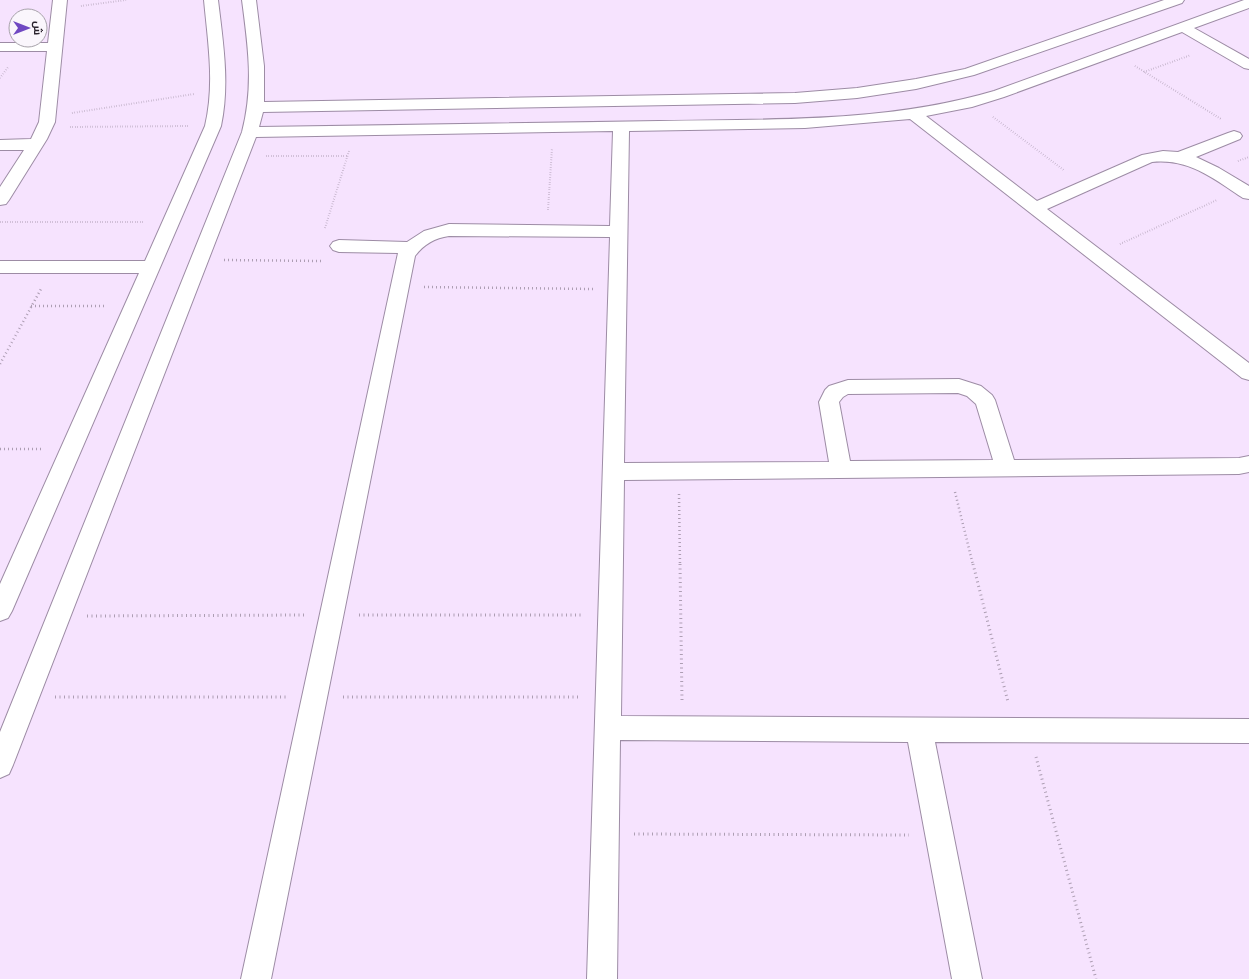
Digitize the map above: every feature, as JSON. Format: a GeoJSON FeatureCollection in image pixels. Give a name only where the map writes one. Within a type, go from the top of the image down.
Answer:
{"type":"FeatureCollection","features":[{"type":"Feature","properties":{"kind":"street"},"geometry":{"type":"LineString","coordinates":[[0,611],[213,126],[218,108],[219,90],[212,0]]}},
{"type":"Feature","properties":{"kind":"street"},"geometry":{"type":"LineString","coordinates":[[0,766],[250,132],[256,107],[258,70],[249,0]]}},
{"type":"Feature","properties":{"kind":"street"},"geometry":{"type":"LineString","coordinates":[[256,107],[795,98],[857,93],[916,84],[969,72],[1177,0]]}},
{"type":"Feature","properties":{"kind":"street"},"geometry":{"type":"LineString","coordinates":[[250,132],[842,122],[913,114],[972,102],[999,94],[1249,3]]}},
{"type":"Feature","properties":{"kind":"street"},"geometry":{"type":"LineString","coordinates":[[0,200],[35,145],[46,122],[59,5]]}},
{"type":"Feature","properties":{"kind":"street"},"geometry":{"type":"LineString","coordinates":[[1183,27],[1249,65]]}},
{"type":"Feature","properties":{"kind":"street"},"geometry":{"type":"LineString","coordinates":[[0,47],[55,47]]}},
{"type":"Feature","properties":{"kind":"street"},"geometry":{"type":"LineString","coordinates":[[913,114],[1249,373]]}},
{"type":"Feature","properties":{"kind":"street"},"geometry":{"type":"LineString","coordinates":[[602,979],[621,126]]}},
{"type":"Feature","properties":{"kind":"street"},"geometry":{"type":"LineString","coordinates":[[1181,157],[1234,136]]}},
{"type":"Feature","properties":{"kind":"street"},"geometry":{"type":"LineString","coordinates":[[0,145],[35,145]]}},
{"type":"Feature","properties":{"kind":"street"},"geometry":{"type":"LineString","coordinates":[[1035,208],[1148,158],[1169,156],[1181,157],[1204,166],[1245,192]]}},
{"type":"Feature","properties":{"kind":"street"},"geometry":{"type":"LineString","coordinates":[[256,979],[406,255],[410,248],[427,236],[449,230],[618,232]]}},
{"type":"Feature","properties":{"kind":"street"},"geometry":{"type":"LineString","coordinates":[[340,246],[410,248]]}},
{"type":"Feature","properties":{"kind":"street"},"geometry":{"type":"LineString","coordinates":[[0,267],[151,267]]}},
{"type":"Feature","properties":{"kind":"street"},"geometry":{"type":"LineString","coordinates":[[841,470],[829,402],[834,392],[848,387],[959,386],[974,391],[985,400],[1006,468]]}},
{"type":"Feature","properties":{"kind":"street"},"geometry":{"type":"LineString","coordinates":[[613,472],[1239,466],[1249,464]]}},
{"type":"Feature","properties":{"kind":"street"},"geometry":{"type":"LineString","coordinates":[[607,728],[1249,731]]}},
{"type":"Feature","properties":{"kind":"street"},"geometry":{"type":"LineString","coordinates":[[919,729],[967,979]]}},
{"type":"Feature","properties":{"kind":"path"},"geometry":{"type":"LineString","coordinates":[[59,5],[126,0]]}},
{"type":"Feature","properties":{"kind":"path"},"geometry":{"type":"LineString","coordinates":[[1144,72],[1216,46]]}},
{"type":"Feature","properties":{"kind":"path"},"geometry":{"type":"LineString","coordinates":[[1112,53],[1223,120]]}},
{"type":"Feature","properties":{"kind":"path"},"geometry":{"type":"LineString","coordinates":[[46,122],[219,90]]}},
{"type":"Feature","properties":{"kind":"path"},"geometry":{"type":"LineString","coordinates":[[972,102],[1085,186]]}},
{"type":"Feature","properties":{"kind":"path"},"geometry":{"type":"LineString","coordinates":[[46,122],[213,126]]}},
{"type":"Feature","properties":{"kind":"path"},"geometry":{"type":"LineString","coordinates":[[546,231],[554,127]]}},
{"type":"Feature","properties":{"kind":"path"},"geometry":{"type":"LineString","coordinates":[[324,230],[355,130]]}},
{"type":"Feature","properties":{"kind":"path"},"geometry":{"type":"LineString","coordinates":[[240,157],[347,156]]}},
{"type":"Feature","properties":{"kind":"path"},"geometry":{"type":"LineString","coordinates":[[1095,254],[1245,192]]}},
{"type":"Feature","properties":{"kind":"path"},"geometry":{"type":"LineString","coordinates":[[0,222],[171,223]]}},
{"type":"Feature","properties":{"kind":"path"},"geometry":{"type":"LineString","coordinates":[[315,261],[317,256]]}},
{"type":"Feature","properties":{"kind":"path"},"geometry":{"type":"LineString","coordinates":[[200,260],[322,261]]}},
{"type":"Feature","properties":{"kind":"path"},"geometry":{"type":"LineString","coordinates":[[0,364],[53,267]]}},
{"type":"Feature","properties":{"kind":"path"},"geometry":{"type":"LineString","coordinates":[[399,287],[617,290]]}},
{"type":"Feature","properties":{"kind":"path"},"geometry":{"type":"LineString","coordinates":[[31,306],[133,306]]}},
{"type":"Feature","properties":{"kind":"path"},"geometry":{"type":"LineString","coordinates":[[0,449],[71,449]]}},
{"type":"Feature","properties":{"kind":"path"},"geometry":{"type":"LineString","coordinates":[[950,469],[1022,730],[1096,979]]}},
{"type":"Feature","properties":{"kind":"path"},"geometry":{"type":"LineString","coordinates":[[678,472],[682,728]]}},
{"type":"Feature","properties":{"kind":"path"},"geometry":{"type":"LineString","coordinates":[[59,616],[610,614]]}},
{"type":"Feature","properties":{"kind":"path"},"geometry":{"type":"LineString","coordinates":[[27,697],[608,697]]}},
{"type":"Feature","properties":{"kind":"path"},"geometry":{"type":"LineString","coordinates":[[605,834],[939,836]]}}]}
